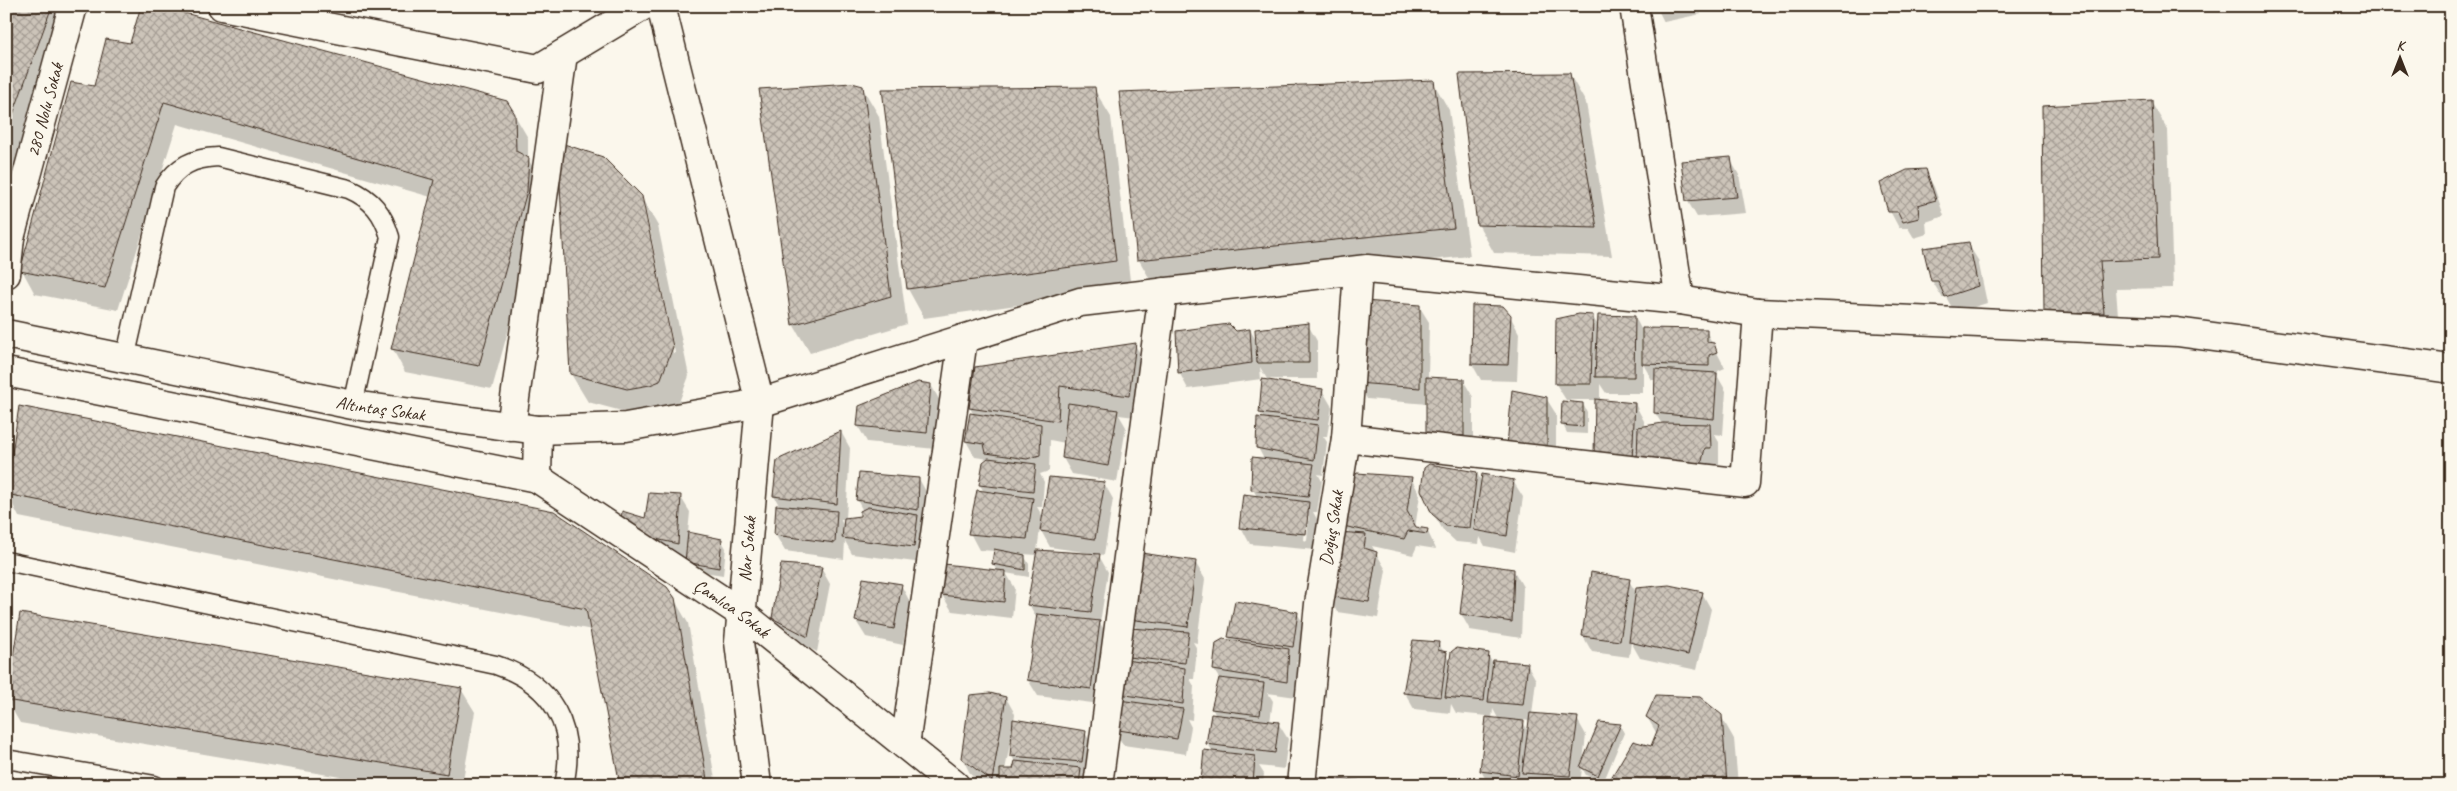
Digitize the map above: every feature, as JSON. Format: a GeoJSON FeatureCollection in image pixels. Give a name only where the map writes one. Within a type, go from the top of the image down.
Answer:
{"type":"FeatureCollection","features":[{"type":"Feature","properties":{"kind":"street","name":"280 Nolu Sokak"},"geometry":{"type":"LineString","coordinates":[[6,274],[10,238],[73,6]]}},
{"type":"Feature","properties":{"kind":"street"},"geometry":{"type":"LineString","coordinates":[[222,6],[538,69],[644,6]]}},
{"type":"Feature","properties":{"kind":"street","name":"Nar Sokak"},"geometry":{"type":"LineString","coordinates":[[661,6],[760,403],[739,642],[757,785]]}},
{"type":"Feature","properties":{"kind":"street"},"geometry":{"type":"LineString","coordinates":[[1634,6],[1680,300]]}},
{"type":"Feature","properties":{"kind":"street"},"geometry":{"type":"LineString","coordinates":[[511,427],[563,54]]}},
{"type":"Feature","properties":{"kind":"street","name":"Altıntaş Sokak"},"geometry":{"type":"LineString","coordinates":[[6,334],[353,405],[538,430],[626,427],[760,403],[1080,302],[1376,270],[1680,300],[1758,314],[2177,332],[2451,369]]}},
{"type":"Feature","properties":{"kind":"street","name":"Doğuş Sokak"},"geometry":{"type":"LineString","coordinates":[[1300,785],[1319,604],[1346,438],[1358,271]]}},
{"type":"Feature","properties":{"kind":"street"},"geometry":{"type":"LineString","coordinates":[[1098,785],[1163,292]]}},
{"type":"Feature","properties":{"kind":"street"},"geometry":{"type":"LineString","coordinates":[[1346,438],[1745,482],[1758,314]]}},
{"type":"Feature","properties":{"kind":"street"},"geometry":{"type":"LineString","coordinates":[[905,745],[963,339]]}},
{"type":"Feature","properties":{"kind":"street","name":"Altıntaş Sokak"},"geometry":{"type":"LineString","coordinates":[[6,372],[537,478]]}},
{"type":"Feature","properties":{"kind":"street"},"geometry":{"type":"LineString","coordinates":[[537,478],[538,430]]}},
{"type":"Feature","properties":{"kind":"street","name":"Çamlıca Sokak"},"geometry":{"type":"LineString","coordinates":[[537,478],[741,613],[955,785]]}},
{"type":"Feature","properties":{"kind":"lane"},"geometry":{"type":"LineString","coordinates":[[125,359],[164,187],[178,168],[188,162],[203,157],[218,157],[349,189],[375,205],[385,220],[390,237],[353,405]]}},
{"type":"Feature","properties":{"kind":"lane"},"geometry":{"type":"LineString","coordinates":[[6,561],[496,664],[516,671],[550,699],[561,719],[568,741],[568,765],[564,785]]}},
{"type":"Feature","properties":{"kind":"lane"},"geometry":{"type":"LineString","coordinates":[[6,759],[155,785]]}},
{"type":"Feature","properties":{"kind":"building"},"geometry":{"type":"Polygon","coordinates":[[[6,6],[52,6],[6,134],[6,6]]]}},
{"type":"Feature","properties":{"kind":"building"},"geometry":{"type":"Polygon","coordinates":[[[141,6],[159,6],[507,101],[515,114],[516,151],[529,158],[527,191],[479,366],[391,349],[434,180],[164,102],[105,288],[20,271],[71,82],[94,86],[106,39],[130,43],[141,6]]]}},
{"type":"Feature","properties":{"kind":"building"},"geometry":{"type":"Polygon","coordinates":[[[1570,73],[1597,228],[1477,225],[1459,74],[1570,73]]]}},
{"type":"Feature","properties":{"kind":"building"},"geometry":{"type":"Polygon","coordinates":[[[1434,80],[1454,228],[1137,260],[1119,92],[1434,80]]]}},
{"type":"Feature","properties":{"kind":"building"},"geometry":{"type":"Polygon","coordinates":[[[852,83],[863,86],[891,296],[792,325],[759,89],[852,83]]]}},
{"type":"Feature","properties":{"kind":"building"},"geometry":{"type":"Polygon","coordinates":[[[1095,87],[1116,261],[907,289],[882,89],[1095,87]]]}},
{"type":"Feature","properties":{"kind":"building"},"geometry":{"type":"Polygon","coordinates":[[[2152,100],[2158,259],[2100,261],[2104,313],[2044,312],[2042,106],[2152,100]]]}},
{"type":"Feature","properties":{"kind":"building"},"geometry":{"type":"Polygon","coordinates":[[[561,143],[603,157],[642,196],[673,347],[660,381],[650,385],[627,389],[570,374],[558,147],[561,143]]]}},
{"type":"Feature","properties":{"kind":"building"},"geometry":{"type":"Polygon","coordinates":[[[1731,157],[1737,197],[1686,201],[1681,161],[1731,157]]]}},
{"type":"Feature","properties":{"kind":"building"},"geometry":{"type":"Polygon","coordinates":[[[1926,169],[1936,200],[1918,205],[1919,218],[1903,222],[1898,212],[1888,212],[1880,183],[1907,170],[1926,169]]]}},
{"type":"Feature","properties":{"kind":"building"},"geometry":{"type":"Polygon","coordinates":[[[1969,242],[1978,286],[1945,297],[1938,281],[1931,281],[1923,248],[1969,242]]]}},
{"type":"Feature","properties":{"kind":"building"},"geometry":{"type":"Polygon","coordinates":[[[1363,301],[1420,305],[1420,388],[1357,383],[1363,301]]]}},
{"type":"Feature","properties":{"kind":"building"},"geometry":{"type":"Polygon","coordinates":[[[1472,305],[1503,306],[1511,315],[1508,365],[1471,364],[1472,305]]]}},
{"type":"Feature","properties":{"kind":"building"},"geometry":{"type":"Polygon","coordinates":[[[1579,314],[1593,315],[1591,384],[1555,384],[1556,319],[1579,314]]]}},
{"type":"Feature","properties":{"kind":"building"},"geometry":{"type":"Polygon","coordinates":[[[1598,315],[1635,316],[1634,377],[1595,377],[1598,315]]]}},
{"type":"Feature","properties":{"kind":"building"},"geometry":{"type":"Polygon","coordinates":[[[1309,323],[1309,363],[1257,363],[1255,329],[1309,323]]]}},
{"type":"Feature","properties":{"kind":"building"},"geometry":{"type":"Polygon","coordinates":[[[1229,324],[1236,331],[1250,329],[1252,363],[1178,373],[1176,331],[1229,324]]]}},
{"type":"Feature","properties":{"kind":"building"},"geometry":{"type":"Polygon","coordinates":[[[1642,328],[1707,329],[1707,342],[1714,343],[1717,352],[1709,355],[1709,366],[1642,364],[1642,328]]]}},
{"type":"Feature","properties":{"kind":"building"},"geometry":{"type":"Polygon","coordinates":[[[1136,343],[1129,396],[1060,386],[1058,421],[969,408],[975,367],[1136,343]]]}},
{"type":"Feature","properties":{"kind":"building"},"geometry":{"type":"Polygon","coordinates":[[[1655,369],[1717,373],[1714,419],[1654,413],[1655,369]]]}},
{"type":"Feature","properties":{"kind":"building"},"geometry":{"type":"Polygon","coordinates":[[[1426,377],[1464,379],[1464,436],[1426,434],[1426,377]]]}},
{"type":"Feature","properties":{"kind":"building"},"geometry":{"type":"Polygon","coordinates":[[[1262,379],[1323,389],[1318,420],[1259,413],[1262,379]]]}},
{"type":"Feature","properties":{"kind":"building"},"geometry":{"type":"Polygon","coordinates":[[[918,382],[931,384],[927,433],[857,426],[859,406],[918,382]]]}},
{"type":"Feature","properties":{"kind":"building"},"geometry":{"type":"Polygon","coordinates":[[[1512,390],[1547,397],[1547,452],[1507,446],[1512,390]]]}},
{"type":"Feature","properties":{"kind":"building"},"geometry":{"type":"Polygon","coordinates":[[[1595,399],[1635,403],[1632,460],[1594,457],[1595,399]]]}},
{"type":"Feature","properties":{"kind":"building"},"geometry":{"type":"Polygon","coordinates":[[[1562,401],[1583,403],[1583,427],[1561,425],[1562,401]]]}},
{"type":"Feature","properties":{"kind":"building"},"geometry":{"type":"Polygon","coordinates":[[[1068,403],[1118,410],[1108,466],[1062,458],[1068,403]]]}},
{"type":"Feature","properties":{"kind":"building"},"geometry":{"type":"Polygon","coordinates":[[[19,406],[554,511],[667,587],[675,598],[708,785],[620,785],[586,609],[6,494],[19,406]]]}},
{"type":"Feature","properties":{"kind":"building"},"geometry":{"type":"Polygon","coordinates":[[[970,413],[1041,424],[1040,455],[1027,459],[986,453],[984,444],[965,441],[970,413]]]}},
{"type":"Feature","properties":{"kind":"building"},"geometry":{"type":"Polygon","coordinates":[[[1257,417],[1318,425],[1314,460],[1256,448],[1257,417]]]}},
{"type":"Feature","properties":{"kind":"building"},"geometry":{"type":"Polygon","coordinates":[[[1663,423],[1710,424],[1711,448],[1705,448],[1700,470],[1637,460],[1638,427],[1663,423]]]}},
{"type":"Feature","properties":{"kind":"building"},"geometry":{"type":"Polygon","coordinates":[[[841,431],[837,504],[773,496],[777,460],[841,431]]]}},
{"type":"Feature","properties":{"kind":"building"},"geometry":{"type":"Polygon","coordinates":[[[1252,457],[1314,464],[1308,497],[1251,490],[1252,457]]]}},
{"type":"Feature","properties":{"kind":"building"},"geometry":{"type":"Polygon","coordinates":[[[988,458],[1036,464],[1033,491],[979,485],[983,462],[988,458]]]}},
{"type":"Feature","properties":{"kind":"building"},"geometry":{"type":"Polygon","coordinates":[[[1429,464],[1477,472],[1470,528],[1446,526],[1432,514],[1421,490],[1424,468],[1429,464]]]}},
{"type":"Feature","properties":{"kind":"building"},"geometry":{"type":"Polygon","coordinates":[[[859,473],[919,478],[918,510],[856,500],[859,473]]]}},
{"type":"Feature","properties":{"kind":"building"},"geometry":{"type":"Polygon","coordinates":[[[1357,473],[1412,477],[1407,511],[1416,527],[1428,529],[1427,534],[1408,531],[1404,539],[1343,526],[1349,484],[1357,473]]]}},
{"type":"Feature","properties":{"kind":"building"},"geometry":{"type":"Polygon","coordinates":[[[1482,474],[1514,480],[1507,536],[1474,530],[1482,474]]]}},
{"type":"Feature","properties":{"kind":"building"},"geometry":{"type":"Polygon","coordinates":[[[1049,477],[1105,482],[1095,539],[1040,531],[1049,477]]]}},
{"type":"Feature","properties":{"kind":"building"},"geometry":{"type":"Polygon","coordinates":[[[977,490],[1033,498],[1027,539],[968,534],[977,490]]]}},
{"type":"Feature","properties":{"kind":"building"},"geometry":{"type":"Polygon","coordinates":[[[649,493],[681,495],[678,544],[620,531],[622,511],[645,518],[649,493]]]}},
{"type":"Feature","properties":{"kind":"building"},"geometry":{"type":"Polygon","coordinates":[[[1243,494],[1309,502],[1306,534],[1239,528],[1243,494]]]}},
{"type":"Feature","properties":{"kind":"building"},"geometry":{"type":"Polygon","coordinates":[[[776,505],[837,511],[835,543],[774,535],[776,505]]]}},
{"type":"Feature","properties":{"kind":"building"},"geometry":{"type":"Polygon","coordinates":[[[868,507],[918,515],[914,547],[842,538],[844,518],[860,516],[860,511],[868,507]]]}},
{"type":"Feature","properties":{"kind":"building"},"geometry":{"type":"Polygon","coordinates":[[[688,532],[722,539],[719,568],[685,562],[688,532]]]}},
{"type":"Feature","properties":{"kind":"building"},"geometry":{"type":"Polygon","coordinates":[[[1338,532],[1366,534],[1364,548],[1377,552],[1369,602],[1326,596],[1338,532]]]}},
{"type":"Feature","properties":{"kind":"building"},"geometry":{"type":"Polygon","coordinates":[[[994,549],[1025,555],[1025,570],[992,564],[994,549]]]}},
{"type":"Feature","properties":{"kind":"building"},"geometry":{"type":"Polygon","coordinates":[[[1037,550],[1100,554],[1091,612],[1027,605],[1037,550]]]}},
{"type":"Feature","properties":{"kind":"building"},"geometry":{"type":"Polygon","coordinates":[[[1141,553],[1196,561],[1188,627],[1129,619],[1141,553]]]}},
{"type":"Feature","properties":{"kind":"building"},"geometry":{"type":"Polygon","coordinates":[[[1466,562],[1514,569],[1512,622],[1460,614],[1466,562]]]}},
{"type":"Feature","properties":{"kind":"building"},"geometry":{"type":"Polygon","coordinates":[[[781,564],[822,567],[808,637],[772,618],[781,564]]]}},
{"type":"Feature","properties":{"kind":"building"},"geometry":{"type":"Polygon","coordinates":[[[944,564],[1006,571],[1004,602],[941,595],[944,564]]]}},
{"type":"Feature","properties":{"kind":"building"},"geometry":{"type":"Polygon","coordinates":[[[1591,572],[1630,579],[1620,641],[1582,636],[1591,572]]]}},
{"type":"Feature","properties":{"kind":"building"},"geometry":{"type":"Polygon","coordinates":[[[863,578],[902,584],[894,629],[855,621],[863,578]]]}},
{"type":"Feature","properties":{"kind":"building"},"geometry":{"type":"Polygon","coordinates":[[[1669,585],[1703,592],[1688,655],[1629,642],[1636,588],[1669,585]]]}},
{"type":"Feature","properties":{"kind":"building"},"geometry":{"type":"Polygon","coordinates":[[[1235,601],[1298,612],[1293,647],[1228,637],[1235,601]]]}},
{"type":"Feature","properties":{"kind":"building"},"geometry":{"type":"Polygon","coordinates":[[[20,613],[462,688],[447,774],[6,700],[20,613]]]}},
{"type":"Feature","properties":{"kind":"building"},"geometry":{"type":"Polygon","coordinates":[[[1037,614],[1100,621],[1091,689],[1027,680],[1037,614]]]}},
{"type":"Feature","properties":{"kind":"building"},"geometry":{"type":"Polygon","coordinates":[[[1129,628],[1189,632],[1185,663],[1128,657],[1129,628]]]}},
{"type":"Feature","properties":{"kind":"building"},"geometry":{"type":"Polygon","coordinates":[[[1223,639],[1289,649],[1287,682],[1213,670],[1216,643],[1223,639]]]}},
{"type":"Feature","properties":{"kind":"building"},"geometry":{"type":"Polygon","coordinates":[[[1413,640],[1439,642],[1438,650],[1447,652],[1441,697],[1403,693],[1413,640]]]}},
{"type":"Feature","properties":{"kind":"building"},"geometry":{"type":"Polygon","coordinates":[[[1456,648],[1489,653],[1484,701],[1445,697],[1451,652],[1456,648]]]}},
{"type":"Feature","properties":{"kind":"building"},"geometry":{"type":"Polygon","coordinates":[[[1125,660],[1185,668],[1183,704],[1120,694],[1125,660]]]}},
{"type":"Feature","properties":{"kind":"building"},"geometry":{"type":"Polygon","coordinates":[[[1493,660],[1528,663],[1523,705],[1488,702],[1493,660]]]}},
{"type":"Feature","properties":{"kind":"building"},"geometry":{"type":"Polygon","coordinates":[[[1219,678],[1264,683],[1260,715],[1211,709],[1219,678]]]}},
{"type":"Feature","properties":{"kind":"building"},"geometry":{"type":"Polygon","coordinates":[[[990,693],[1006,697],[992,781],[961,758],[970,695],[990,693]]]}},
{"type":"Feature","properties":{"kind":"building"},"geometry":{"type":"Polygon","coordinates":[[[1656,695],[1700,697],[1722,715],[1727,785],[1608,783],[1633,741],[1651,746],[1659,726],[1646,717],[1656,695]]]}},
{"type":"Feature","properties":{"kind":"building"},"geometry":{"type":"Polygon","coordinates":[[[1119,700],[1183,709],[1177,739],[1112,729],[1119,700]]]}},
{"type":"Feature","properties":{"kind":"building"},"geometry":{"type":"Polygon","coordinates":[[[1530,713],[1578,717],[1570,776],[1522,773],[1530,713]]]}},
{"type":"Feature","properties":{"kind":"building"},"geometry":{"type":"Polygon","coordinates":[[[1211,714],[1279,722],[1275,753],[1206,744],[1211,714]]]}},
{"type":"Feature","properties":{"kind":"building"},"geometry":{"type":"Polygon","coordinates":[[[1486,717],[1524,721],[1518,776],[1480,771],[1486,717]]]}},
{"type":"Feature","properties":{"kind":"building"},"geometry":{"type":"Polygon","coordinates":[[[1013,719],[1086,731],[1082,762],[1010,756],[1013,719]]]}},
{"type":"Feature","properties":{"kind":"building"},"geometry":{"type":"Polygon","coordinates":[[[1599,722],[1621,724],[1598,776],[1580,767],[1599,722]]]}},
{"type":"Feature","properties":{"kind":"building"},"geometry":{"type":"Polygon","coordinates":[[[1204,750],[1255,756],[1253,785],[1228,785],[1201,781],[1204,750]]]}},
{"type":"Feature","properties":{"kind":"building"},"geometry":{"type":"Polygon","coordinates":[[[1015,761],[1081,768],[1079,785],[1000,785],[1000,769],[1013,769],[1015,761]]]}},
{"type":"Feature","properties":{"kind":"building"},"geometry":{"type":"Polygon","coordinates":[[[1317,777],[1359,781],[1358,785],[1316,785],[1317,777]]]}}]}
